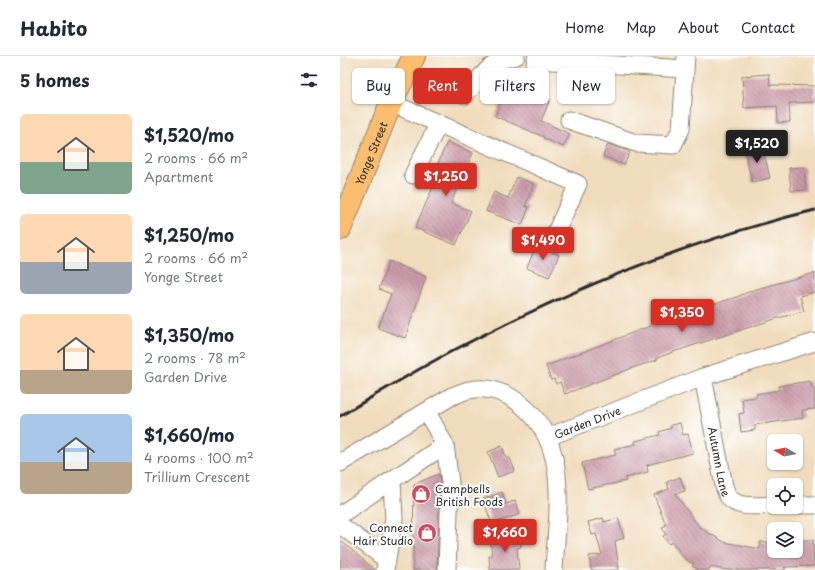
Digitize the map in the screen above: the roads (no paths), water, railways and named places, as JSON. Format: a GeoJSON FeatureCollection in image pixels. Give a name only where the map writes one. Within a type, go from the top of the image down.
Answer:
{"type":"FeatureCollection","features":[{"type":"Feature","properties":{"kind":"main road","name":"Yonge Street"},"geometry":{"type":"LineString","coordinates":[[405,74],[414,56]]}},
{"type":"Feature","properties":{"kind":"main road","name":"Yonge Street"},"geometry":{"type":"LineString","coordinates":[[340,229],[390,104]]}},
{"type":"Feature","properties":{"kind":"street"},"geometry":{"type":"LineString","coordinates":[[490,68],[505,58],[516,56]]}},
{"type":"Feature","properties":{"kind":"street"},"geometry":{"type":"LineString","coordinates":[[534,68],[537,58],[686,63],[681,129],[673,145],[636,143],[569,120]]}},
{"type":"Feature","properties":{"kind":"street"},"geometry":{"type":"LineString","coordinates":[[472,87],[480,78]]}},
{"type":"Feature","properties":{"kind":"street"},"geometry":{"type":"LineString","coordinates":[[395,104],[578,184],[556,232]]}},
{"type":"Feature","properties":{"kind":"street"},"geometry":{"type":"LineString","coordinates":[[413,175],[439,124]]}},
{"type":"Feature","properties":{"kind":"street","name":"Garden Drive"},"geometry":{"type":"LineString","coordinates":[[340,463],[452,396],[469,390],[486,389],[500,392],[512,398],[534,416],[548,437],[703,377],[815,342]]}},
{"type":"Feature","properties":{"kind":"street","name":"Autumn Lane"},"geometry":{"type":"LineString","coordinates":[[703,377],[727,496],[734,502],[744,505],[767,505]]}},
{"type":"Feature","properties":{"kind":"street"},"geometry":{"type":"LineString","coordinates":[[427,412],[445,445],[450,483],[447,570]]}},
{"type":"Feature","properties":{"kind":"street"},"geometry":{"type":"LineString","coordinates":[[548,437],[554,458],[558,484],[554,570]]}},
{"type":"Feature","properties":{"kind":"street"},"geometry":{"type":"LineString","coordinates":[[340,515],[445,445]]}},
{"type":"Feature","properties":{"kind":"street"},"geometry":{"type":"LineString","coordinates":[[386,565],[394,519],[392,480]]}},
{"type":"Feature","properties":{"kind":"street"},"geometry":{"type":"LineString","coordinates":[[803,505],[815,505]]}},
{"type":"Feature","properties":{"kind":"street"},"geometry":{"type":"LineString","coordinates":[[340,525],[386,565]]}},
{"type":"Feature","properties":{"kind":"railway"},"geometry":{"type":"LineString","coordinates":[[340,416],[458,348],[501,326],[588,286],[677,251],[769,222],[815,210]]}},
{"type":"Feature","properties":{"kind":"place","name":"Campbells British Foods"},"geometry":{"type":"Point","coordinates":[421,494]}},
{"type":"Feature","properties":{"kind":"place","name":"Connect Hair Studio"},"geometry":{"type":"Point","coordinates":[427,533]}}]}
